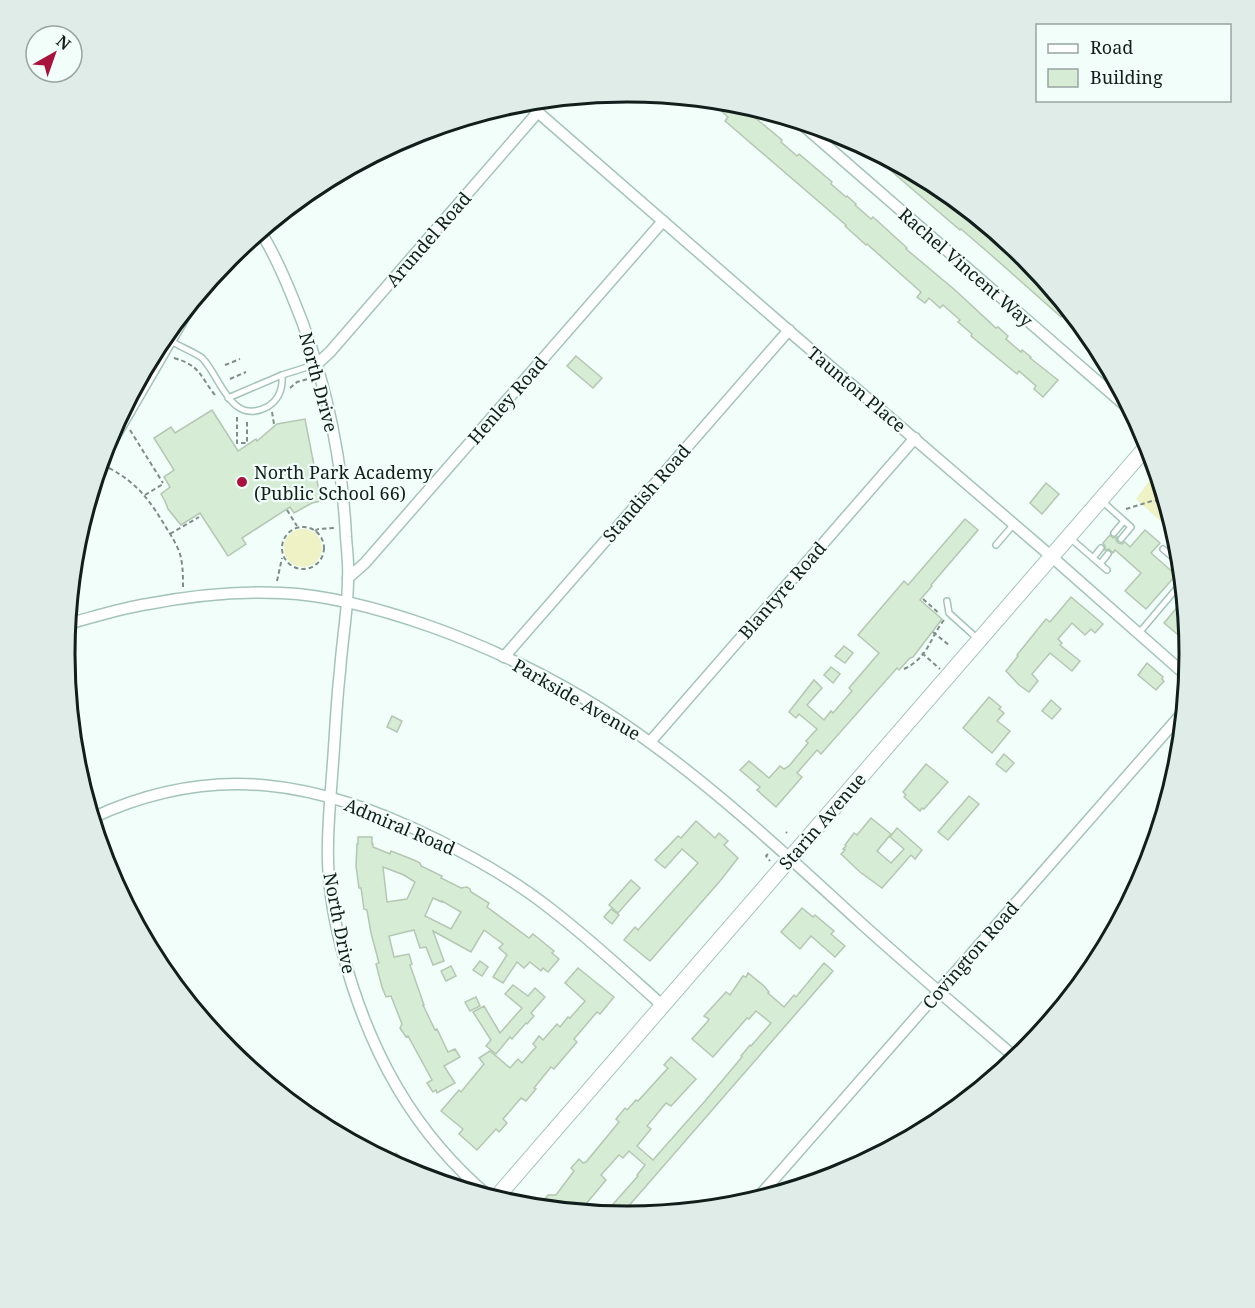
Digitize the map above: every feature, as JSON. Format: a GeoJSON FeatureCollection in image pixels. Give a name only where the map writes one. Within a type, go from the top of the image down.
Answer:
{"type":"FeatureCollection","features":[{"type":"Feature","properties":{"kind":"street","name":"Taunton Place"},"geometry":{"type":"LineString","coordinates":[[535,109],[1180,669]]}},
{"type":"Feature","properties":{"kind":"street","name":"Arundel Road"},"geometry":{"type":"LineString","coordinates":[[317,364],[330,352],[538,112]]}},
{"type":"Feature","properties":{"kind":"street","name":"Rachel Vincent Way"},"geometry":{"type":"LineString","coordinates":[[813,134],[1117,398]]}},
{"type":"Feature","properties":{"kind":"street","name":"Henley Road"},"geometry":{"type":"LineString","coordinates":[[348,578],[373,554],[663,221]]}},
{"type":"Feature","properties":{"kind":"street","name":"North Drive"},"geometry":{"type":"LineString","coordinates":[[265,238],[301,317],[317,364],[334,434],[345,510],[348,604],[340,670],[328,863],[339,938],[348,975],[366,1025],[385,1066],[410,1110],[428,1134],[476,1185]]}},
{"type":"Feature","properties":{"kind":"street","name":"Standish Road"},"geometry":{"type":"LineString","coordinates":[[504,657],[789,330]]}},
{"type":"Feature","properties":{"kind":"street"},"geometry":{"type":"LineString","coordinates":[[127,422],[165,352]]}},
{"type":"Feature","properties":{"kind":"street","name":"Blantyre Road"},"geometry":{"type":"LineString","coordinates":[[651,742],[915,438]]}},
{"type":"Feature","properties":{"kind":"street","name":"Starin Avenue"},"geometry":{"type":"LineString","coordinates":[[501,1192],[1142,452]]}},
{"type":"Feature","properties":{"kind":"street","name":"Parkside Avenue"},"geometry":{"type":"LineString","coordinates":[[76,622],[147,604],[250,592],[283,593],[348,604],[405,618],[456,636],[504,657],[582,698],[651,742],[790,858],[1010,1053]]}},
{"type":"Feature","properties":{"kind":"street","name":"Covington Road"},"geometry":{"type":"LineString","coordinates":[[765,1189],[1176,721]]}},
{"type":"Feature","properties":{"kind":"street","name":"Admiral Road"},"geometry":{"type":"LineString","coordinates":[[99,815],[154,794],[211,784],[273,785],[331,797],[421,832],[497,872],[552,909],[662,1005]]}},
{"type":"Feature","properties":{"kind":"lane"},"geometry":{"type":"LineString","coordinates":[[172,342],[202,358],[228,398],[237,406],[247,410],[265,408],[277,399],[283,384],[282,375]]}},
{"type":"Feature","properties":{"kind":"lane"},"geometry":{"type":"LineString","coordinates":[[228,398],[282,375],[317,364]]}},
{"type":"Feature","properties":{"kind":"lane"},"geometry":{"type":"LineString","coordinates":[[1101,500],[1131,527],[1121,539]]}},
{"type":"Feature","properties":{"kind":"lane"},"geometry":{"type":"LineString","coordinates":[[1114,533],[1124,521]]}},
{"type":"Feature","properties":{"kind":"lane"},"geometry":{"type":"LineString","coordinates":[[996,545],[1014,524]]}},
{"type":"Feature","properties":{"kind":"lane"},"geometry":{"type":"LineString","coordinates":[[1069,537],[1107,570]]}},
{"type":"Feature","properties":{"kind":"lane"},"geometry":{"type":"LineString","coordinates":[[1093,558],[1101,548]]}},
{"type":"Feature","properties":{"kind":"lane"},"geometry":{"type":"LineString","coordinates":[[1163,549],[1171,555]]}},
{"type":"Feature","properties":{"kind":"lane"},"geometry":{"type":"LineString","coordinates":[[1100,564],[1108,554]]}},
{"type":"Feature","properties":{"kind":"lane"},"geometry":{"type":"LineString","coordinates":[[1139,633],[1176,589]]}},
{"type":"Feature","properties":{"kind":"lane"},"geometry":{"type":"LineString","coordinates":[[947,601],[950,613],[980,640]]}},
{"type":"Feature","properties":{"kind":"path"},"geometry":{"type":"LineString","coordinates":[[225,365],[240,359]]}},
{"type":"Feature","properties":{"kind":"path"},"geometry":{"type":"LineString","coordinates":[[230,379],[246,372]]}},
{"type":"Feature","properties":{"kind":"path"},"geometry":{"type":"LineString","coordinates":[[272,410],[274,424]]}},
{"type":"Feature","properties":{"kind":"path"},"geometry":{"type":"LineString","coordinates":[[237,413],[237,443],[247,443],[247,416]]}},
{"type":"Feature","properties":{"kind":"path"},"geometry":{"type":"LineString","coordinates":[[130,429],[164,483],[145,495]]}},
{"type":"Feature","properties":{"kind":"path"},"geometry":{"type":"LineString","coordinates":[[108,466],[124,476],[145,495],[170,534],[178,548],[181,560],[183,589]]}},
{"type":"Feature","properties":{"kind":"path"},"geometry":{"type":"LineString","coordinates":[[1118,515],[1126,509],[1158,501]]}},
{"type":"Feature","properties":{"kind":"path"},"geometry":{"type":"LineString","coordinates":[[287,510],[298,527]]}},
{"type":"Feature","properties":{"kind":"path"},"geometry":{"type":"LineString","coordinates":[[170,534],[199,517]]}},
{"type":"Feature","properties":{"kind":"path"},"geometry":{"type":"LineString","coordinates":[[277,581],[283,557],[281,546],[285,536],[298,527],[310,528],[322,539],[323,555],[316,564],[306,569],[290,566],[283,557]]}},
{"type":"Feature","properties":{"kind":"path"},"geometry":{"type":"LineString","coordinates":[[315,531],[335,528]]}},
{"type":"Feature","properties":{"kind":"path"},"geometry":{"type":"LineString","coordinates":[[903,669],[913,664],[928,648],[934,633],[946,618]]}},
{"type":"Feature","properties":{"kind":"path"},"geometry":{"type":"LineString","coordinates":[[934,633],[950,646]]}},
{"type":"Feature","properties":{"kind":"path"},"geometry":{"type":"LineString","coordinates":[[922,654],[940,669]]}},
{"type":"Feature","properties":{"kind":"path"},"geometry":{"type":"LineString","coordinates":[[768,854],[766,856],[770,861]]}},
{"type":"Feature","properties":{"kind":"green space"},"geometry":{"type":"Polygon","coordinates":[[[1151,478],[1164,524],[1136,499],[1151,478]]]}},
{"type":"Feature","properties":{"kind":"green space"},"geometry":{"type":"Polygon","coordinates":[[[303,529],[317,534],[322,548],[317,562],[303,567],[289,562],[284,548],[289,534],[303,529]]]}},
{"type":"Feature","properties":{"kind":"building"},"geometry":{"type":"Polygon","coordinates":[[[719,109],[753,116],[797,156],[799,154],[832,182],[831,184],[871,219],[873,217],[996,328],[998,327],[1008,336],[1006,339],[1021,352],[1022,350],[1058,380],[1043,397],[1034,389],[1036,386],[1019,371],[1017,374],[971,336],[972,334],[958,322],[960,320],[943,305],[940,308],[929,298],[925,303],[917,297],[921,292],[725,121],[728,117],[719,109]]]}},
{"type":"Feature","properties":{"kind":"building"},"geometry":{"type":"Polygon","coordinates":[[[885,165],[934,195],[992,239],[1043,290],[1063,314],[1061,317],[961,229],[885,165]]]}},
{"type":"Feature","properties":{"kind":"building"},"geometry":{"type":"Polygon","coordinates":[[[576,356],[602,378],[593,388],[567,366],[576,356]]]}},
{"type":"Feature","properties":{"kind":"building","name":"North Park Academy (Public School 66)"},"geometry":{"type":"Polygon","coordinates":[[[212,410],[238,451],[256,439],[257,441],[277,424],[305,419],[321,501],[312,503],[294,513],[290,507],[242,538],[246,544],[228,556],[200,513],[181,525],[168,509],[161,494],[170,487],[164,477],[174,470],[154,438],[171,427],[175,433],[212,410]]]}},
{"type":"Feature","properties":{"kind":"building"},"geometry":{"type":"Polygon","coordinates":[[[1046,483],[1059,494],[1042,514],[1030,503],[1046,483]]]}},
{"type":"Feature","properties":{"kind":"building"},"geometry":{"type":"Polygon","coordinates":[[[965,519],[978,530],[920,600],[942,619],[913,657],[899,670],[897,668],[821,754],[817,750],[797,773],[802,777],[776,807],[757,790],[760,787],[740,770],[749,761],[769,778],[780,766],[784,769],[789,766],[817,729],[799,714],[796,718],[789,712],[814,680],[822,688],[807,705],[824,720],[831,711],[833,713],[852,691],[849,688],[879,653],[858,635],[904,581],[908,585],[965,519]]]}},
{"type":"Feature","properties":{"kind":"building"},"geometry":{"type":"Polygon","coordinates":[[[1145,530],[1160,543],[1151,553],[1173,573],[1174,577],[1146,609],[1125,591],[1141,573],[1115,550],[1113,553],[1109,549],[1105,550],[1103,543],[1110,535],[1113,538],[1117,537],[1118,543],[1125,542],[1130,547],[1145,530]]]}},
{"type":"Feature","properties":{"kind":"building"},"geometry":{"type":"Polygon","coordinates":[[[1071,597],[1103,624],[1095,633],[1091,629],[1085,635],[1072,623],[1058,639],[1062,643],[1060,645],[1080,661],[1072,671],[1050,653],[1032,674],[1038,681],[1029,692],[1006,671],[1046,619],[1050,622],[1071,597]]]}},
{"type":"Feature","properties":{"kind":"building"},"geometry":{"type":"Polygon","coordinates":[[[1178,607],[1180,636],[1164,623],[1178,607]]]}},
{"type":"Feature","properties":{"kind":"building"},"geometry":{"type":"Polygon","coordinates":[[[844,646],[853,653],[845,663],[835,656],[844,646]]]}},
{"type":"Feature","properties":{"kind":"building"},"geometry":{"type":"Polygon","coordinates":[[[1147,663],[1163,677],[1164,681],[1156,690],[1138,675],[1147,663]]]}},
{"type":"Feature","properties":{"kind":"building"},"geometry":{"type":"Polygon","coordinates":[[[831,667],[840,674],[833,683],[824,675],[831,667]]]}},
{"type":"Feature","properties":{"kind":"building"},"geometry":{"type":"Polygon","coordinates":[[[989,697],[1001,707],[999,709],[1004,713],[997,721],[1010,731],[992,753],[963,728],[989,697]]]}},
{"type":"Feature","properties":{"kind":"building"},"geometry":{"type":"Polygon","coordinates":[[[1051,700],[1061,709],[1052,719],[1042,711],[1051,700]]]}},
{"type":"Feature","properties":{"kind":"building"},"geometry":{"type":"Polygon","coordinates":[[[392,716],[402,721],[397,732],[387,727],[392,716]]]}},
{"type":"Feature","properties":{"kind":"building"},"geometry":{"type":"Polygon","coordinates":[[[1004,754],[1014,763],[1006,772],[996,764],[1004,754]]]}},
{"type":"Feature","properties":{"kind":"building"},"geometry":{"type":"Polygon","coordinates":[[[926,764],[948,782],[920,811],[904,797],[906,795],[903,792],[926,764]]]}},
{"type":"Feature","properties":{"kind":"building"},"geometry":{"type":"Polygon","coordinates":[[[969,796],[979,804],[948,840],[938,832],[969,796]]]}},
{"type":"Feature","properties":{"kind":"building"},"geometry":{"type":"Polygon","coordinates":[[[871,818],[891,834],[877,851],[891,863],[904,849],[890,837],[897,828],[922,850],[915,859],[911,855],[882,888],[841,854],[854,833],[857,835],[871,818]]]}},
{"type":"Feature","properties":{"kind":"building"},"geometry":{"type":"Polygon","coordinates":[[[696,821],[715,838],[719,833],[728,841],[724,845],[738,858],[650,961],[624,940],[635,927],[638,930],[698,863],[682,849],[665,868],[655,860],[678,836],[681,838],[696,821]]]}},
{"type":"Feature","properties":{"kind":"building"},"geometry":{"type":"Polygon","coordinates":[[[358,837],[372,837],[373,847],[414,860],[442,876],[441,878],[461,888],[467,887],[489,903],[487,907],[529,938],[533,934],[554,951],[552,953],[559,959],[548,972],[543,968],[541,971],[530,962],[524,968],[517,962],[503,983],[493,977],[507,955],[499,948],[503,944],[484,930],[471,952],[433,931],[444,961],[433,965],[426,947],[420,948],[414,930],[389,936],[394,957],[409,954],[412,964],[410,965],[423,1005],[435,1030],[437,1029],[448,1052],[455,1049],[460,1057],[444,1066],[455,1083],[437,1093],[436,1090],[433,1092],[427,1083],[432,1080],[408,1036],[406,1037],[400,1028],[402,1024],[391,996],[386,997],[382,987],[367,910],[364,909],[361,888],[359,888],[356,866],[358,837]],[[383,867],[387,902],[407,899],[415,882],[383,867]],[[433,898],[425,916],[451,929],[461,912],[433,898]]]}},
{"type":"Feature","properties":{"kind":"building"},"geometry":{"type":"Polygon","coordinates":[[[631,880],[640,888],[618,913],[609,905],[631,880]]]}},
{"type":"Feature","properties":{"kind":"building"},"geometry":{"type":"Polygon","coordinates":[[[802,908],[813,917],[815,915],[834,931],[831,934],[845,946],[835,957],[811,936],[800,949],[781,932],[802,908]]]}},
{"type":"Feature","properties":{"kind":"building"},"geometry":{"type":"Polygon","coordinates":[[[611,909],[619,915],[612,924],[604,917],[611,909]]]}},
{"type":"Feature","properties":{"kind":"building"},"geometry":{"type":"Polygon","coordinates":[[[480,961],[488,967],[482,976],[473,970],[480,961]]]}},
{"type":"Feature","properties":{"kind":"building"},"geometry":{"type":"Polygon","coordinates":[[[824,963],[833,971],[629,1206],[612,1206],[645,1165],[629,1151],[623,1158],[619,1155],[601,1175],[606,1180],[586,1205],[544,1200],[548,1195],[556,1195],[574,1171],[571,1168],[579,1159],[583,1163],[586,1162],[619,1122],[616,1119],[625,1108],[627,1110],[636,1100],[638,1101],[668,1068],[664,1065],[671,1057],[696,1079],[671,1106],[666,1103],[647,1126],[651,1129],[637,1146],[653,1160],[771,1023],[756,1011],[713,1057],[692,1039],[708,1021],[709,1019],[704,1016],[726,992],[730,995],[743,976],[746,977],[748,973],[784,1007],[794,995],[796,997],[824,963]]]}},
{"type":"Feature","properties":{"kind":"building"},"geometry":{"type":"Polygon","coordinates":[[[451,966],[456,976],[446,981],[441,971],[451,966]]]}},
{"type":"Feature","properties":{"kind":"building"},"geometry":{"type":"Polygon","coordinates":[[[578,968],[614,997],[600,1014],[597,1012],[574,1039],[577,1042],[554,1069],[551,1067],[526,1101],[521,1098],[503,1119],[507,1123],[499,1132],[496,1129],[477,1150],[459,1134],[463,1129],[441,1111],[459,1090],[461,1092],[484,1064],[479,1058],[490,1051],[510,1068],[518,1059],[522,1063],[536,1047],[533,1044],[539,1036],[543,1040],[557,1024],[560,1027],[568,1017],[570,1018],[585,1001],[565,983],[578,968]]]}},
{"type":"Feature","properties":{"kind":"building"},"geometry":{"type":"Polygon","coordinates":[[[513,985],[528,996],[535,988],[545,997],[531,1013],[534,1016],[512,1039],[510,1037],[496,1054],[486,1046],[491,1040],[473,1012],[484,1006],[500,1033],[522,1008],[505,994],[513,985]]]}},
{"type":"Feature","properties":{"kind":"building"},"geometry":{"type":"Polygon","coordinates":[[[476,997],[480,1006],[470,1011],[465,1002],[476,997]]]}},
{"type":"Feature","properties":{"kind":"place","name":"North Park Academy (Public School 66)"},"geometry":{"type":"Point","coordinates":[242,482]}}]}
